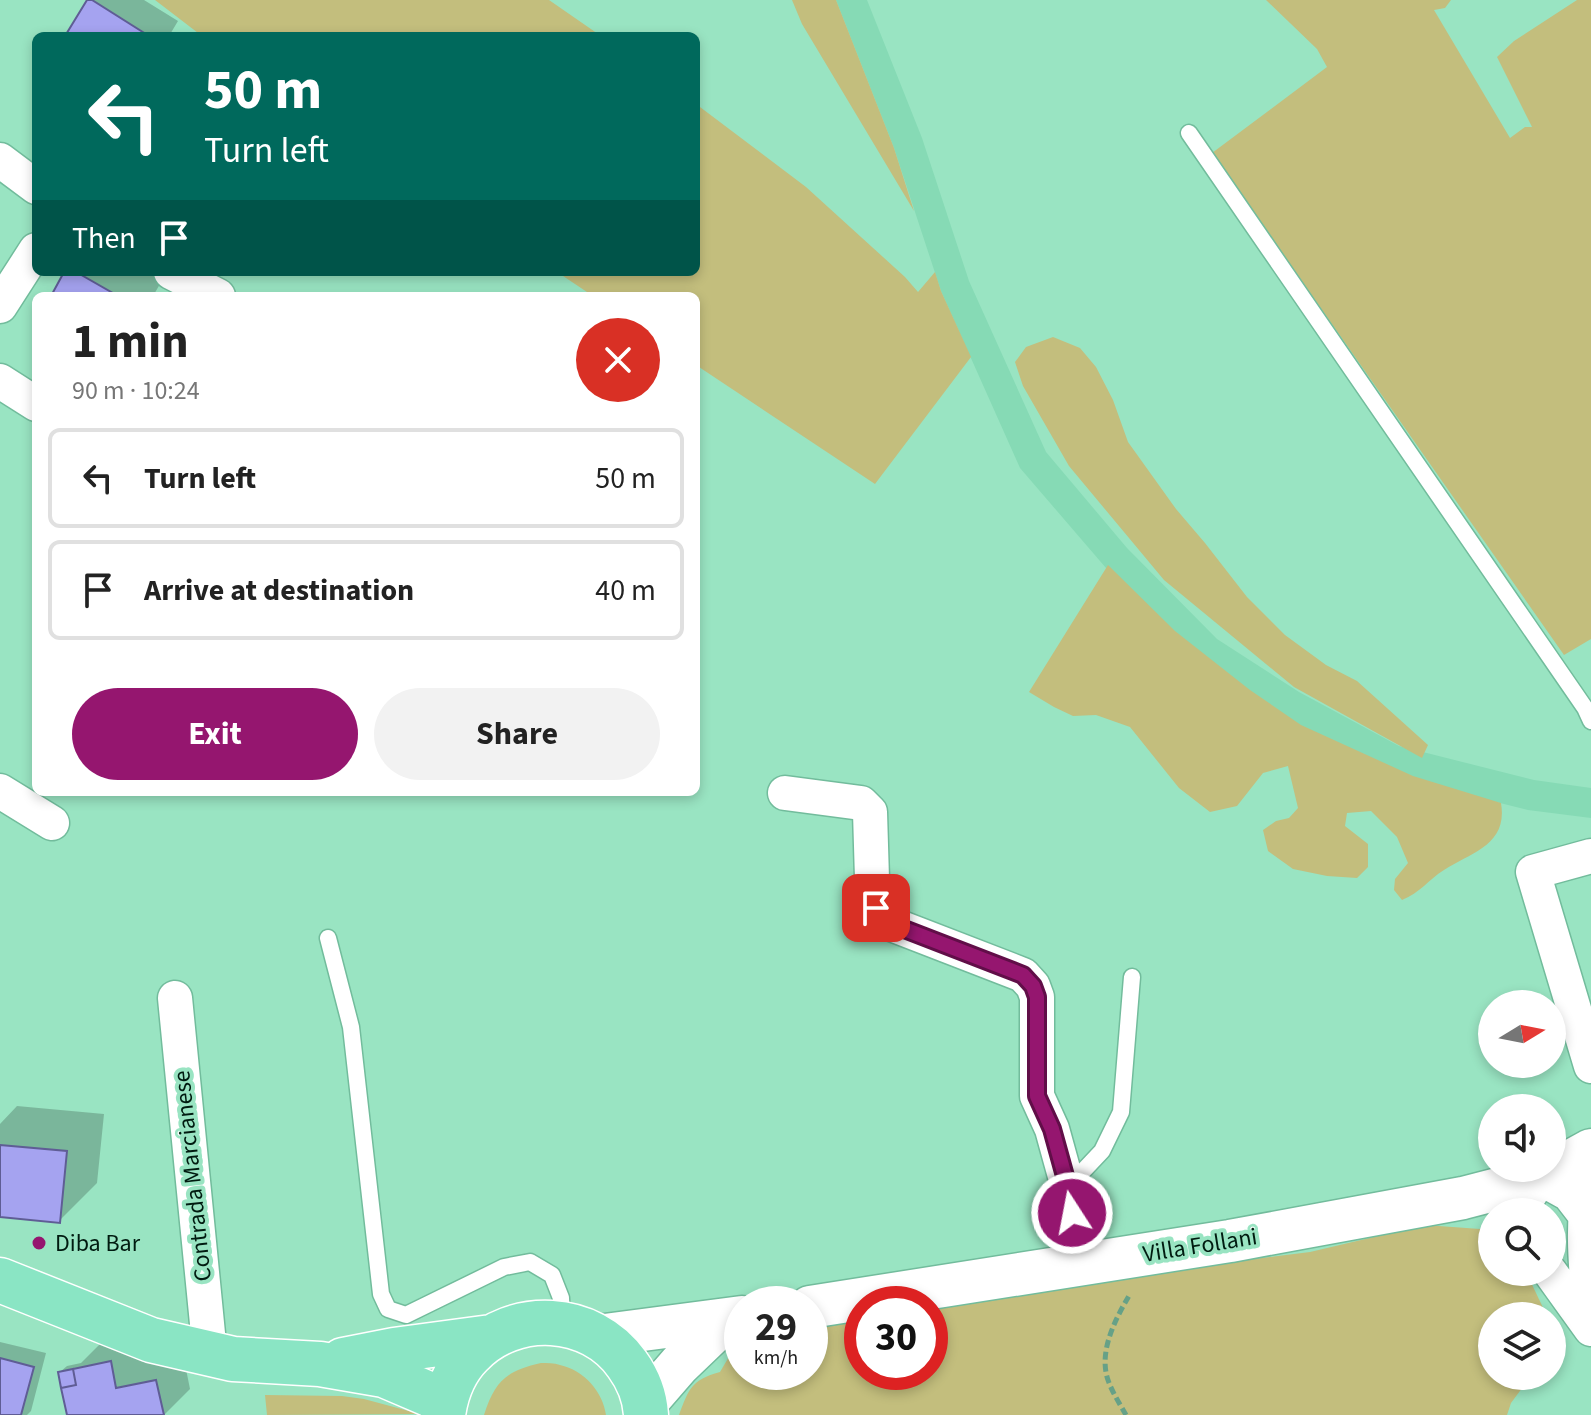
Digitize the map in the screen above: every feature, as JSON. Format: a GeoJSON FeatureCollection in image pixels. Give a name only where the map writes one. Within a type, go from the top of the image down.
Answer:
{"type":"FeatureCollection","features":[{"type":"Feature","properties":{"kind":"main road"},"geometry":{"type":"LineString","coordinates":[[0,1280],[151,1340],[233,1359],[320,1364],[384,1375],[444,1408],[462,1365],[491,1337]]}},
{"type":"Feature","properties":{"kind":"main road"},"geometry":{"type":"LineString","coordinates":[[320,1364],[491,1337],[514,1327],[538,1323],[579,1330],[620,1354],[636,1377],[646,1409]]}},
{"type":"Feature","properties":{"kind":"street"},"geometry":{"type":"LineString","coordinates":[[0,160],[32,184]]}},
{"type":"Feature","properties":{"kind":"street"},"geometry":{"type":"LineString","coordinates":[[0,306],[32,256]]}},
{"type":"Feature","properties":{"kind":"street"},"geometry":{"type":"LineString","coordinates":[[179,276],[210,292]]}},
{"type":"Feature","properties":{"kind":"street"},"geometry":{"type":"LineString","coordinates":[[0,381],[32,401]]}},
{"type":"Feature","properties":{"kind":"street"},"geometry":{"type":"LineString","coordinates":[[0,791],[52,823]]}},
{"type":"Feature","properties":{"kind":"street"},"geometry":{"type":"LineString","coordinates":[[785,793],[861,803],[870,812],[876,908],[886,922],[1023,975],[1033,986],[1037,997],[1037,1096],[1052,1129],[1068,1187],[1080,1264]]}},
{"type":"Feature","properties":{"kind":"street"},"geometry":{"type":"LineString","coordinates":[[1591,856],[1533,872],[1591,1066]]}},
{"type":"Feature","properties":{"kind":"street","name":"Contrada Marcianese"},"geometry":{"type":"LineString","coordinates":[[175,998],[210,1354]]}},
{"type":"Feature","properties":{"kind":"street","name":"Villa Follani"},"geometry":{"type":"LineString","coordinates":[[1532,1195],[1591,1150]]}},
{"type":"Feature","properties":{"kind":"street"},"geometry":{"type":"LineString","coordinates":[[1591,1182],[1586,1216],[1591,1328]]}},
{"type":"Feature","properties":{"kind":"street"},"geometry":{"type":"LineString","coordinates":[[1532,1195],[1569,1194],[1586,1216]]}},
{"type":"Feature","properties":{"kind":"street","name":"Villa Follani"},"geometry":{"type":"LineString","coordinates":[[828,1304],[1139,1254],[1478,1206]]}},
{"type":"Feature","properties":{"kind":"street"},"geometry":{"type":"LineString","coordinates":[[1560,1286],[1591,1328]]}},
{"type":"Feature","properties":{"kind":"street"},"geometry":{"type":"LineString","coordinates":[[579,1330],[724,1320]]}},
{"type":"Feature","properties":{"kind":"street"},"geometry":{"type":"LineString","coordinates":[[646,1409],[679,1365],[724,1327]]}},
{"type":"Feature","properties":{"kind":"lane"},"geometry":{"type":"LineString","coordinates":[[1189,133],[1591,721]]}},
{"type":"Feature","properties":{"kind":"lane"},"geometry":{"type":"LineString","coordinates":[[328,938],[351,1027],[381,1294],[388,1309],[406,1315],[504,1267],[530,1262],[552,1275],[579,1330]]}},
{"type":"Feature","properties":{"kind":"lane"},"geometry":{"type":"LineString","coordinates":[[1068,1187],[1102,1151],[1121,1112],[1132,977]]}},
{"type":"Feature","properties":{"kind":"path"},"geometry":{"type":"LineString","coordinates":[[1126,1415],[1107,1378],[1106,1362],[1109,1333],[1136,1284],[1139,1254]]}},
{"type":"Feature","properties":{"kind":"shaded area"},"geometry":{"type":"Polygon","coordinates":[[[155,0],[549,0],[595,32],[197,32],[155,0]]]}},
{"type":"Feature","properties":{"kind":"shaded area"},"geometry":{"type":"Polygon","coordinates":[[[792,0],[836,0],[894,148],[914,211],[802,24],[792,0]]]}},
{"type":"Feature","properties":{"kind":"shaded area"},"geometry":{"type":"Polygon","coordinates":[[[836,0],[867,0],[922,138],[969,281],[1046,452],[1127,548],[1217,639],[1299,692],[1399,746],[1534,780],[1591,788],[1591,818],[1528,810],[1388,775],[1284,717],[1198,662],[1106,568],[1020,468],[941,291],[894,148],[836,0]]]}},
{"type":"Feature","properties":{"kind":"shaded area"},"geometry":{"type":"Polygon","coordinates":[[[1266,0],[1451,0],[1445,8],[1434,10],[1510,138],[1525,127],[1532,127],[1497,57],[1514,41],[1577,0],[1591,0],[1591,639],[1564,655],[1212,153],[1327,67],[1317,49],[1266,0]]]}},
{"type":"Feature","properties":{"kind":"shaded area"},"geometry":{"type":"Polygon","coordinates":[[[700,107],[806,187],[918,292],[935,272],[971,357],[875,484],[700,368],[700,292],[587,292],[563,276],[700,276],[700,107]]]}},
{"type":"Feature","properties":{"kind":"shaded area"},"geometry":{"type":"Polygon","coordinates":[[[1053,337],[1080,348],[1096,367],[1113,400],[1128,442],[1176,509],[1247,597],[1285,635],[1326,665],[1357,681],[1428,745],[1422,758],[1294,687],[1164,580],[1069,466],[1023,386],[1015,362],[1026,347],[1053,337]]]}},
{"type":"Feature","properties":{"kind":"shaded area"},"geometry":{"type":"Polygon","coordinates":[[[1108,565],[1175,631],[1250,690],[1301,725],[1413,776],[1501,803],[1502,817],[1493,838],[1486,846],[1444,870],[1402,900],[1394,890],[1395,879],[1408,863],[1397,837],[1371,811],[1347,813],[1345,826],[1368,844],[1368,867],[1357,878],[1293,869],[1268,851],[1263,830],[1276,821],[1289,818],[1298,808],[1288,766],[1263,773],[1237,806],[1210,812],[1179,788],[1130,727],[1096,715],[1073,716],[1029,692],[1108,565]]]}},
{"type":"Feature","properties":{"kind":"shaded area"},"geometry":{"type":"Polygon","coordinates":[[[1425,1225],[1478,1229],[1478,1286],[1533,1286],[1540,1302],[1478,1302],[1478,1390],[1521,1390],[1507,1415],[679,1415],[692,1387],[703,1378],[720,1372],[724,1365],[724,1390],[828,1390],[828,1316],[844,1313],[844,1390],[948,1390],[948,1297],[1310,1252],[1425,1225]]]}},
{"type":"Feature","properties":{"kind":"shaded area"},"geometry":{"type":"Polygon","coordinates":[[[541,1363],[569,1368],[584,1377],[601,1398],[606,1415],[484,1415],[504,1379],[541,1363]]]}},
{"type":"Feature","properties":{"kind":"shaded area"},"geometry":{"type":"Polygon","coordinates":[[[265,1395],[342,1396],[420,1414],[267,1415],[265,1395]]]}},
{"type":"Feature","properties":{"kind":"building"},"geometry":{"type":"Polygon","coordinates":[[[87,0],[92,0],[143,32],[67,32],[87,0]]]}},
{"type":"Feature","properties":{"kind":"building"},"geometry":{"type":"Polygon","coordinates":[[[62,276],[83,276],[111,292],[53,292],[62,276]]]}},
{"type":"Feature","properties":{"kind":"building"},"geometry":{"type":"Polygon","coordinates":[[[0,1145],[67,1151],[60,1223],[0,1217],[0,1145]]]}},
{"type":"Feature","properties":{"kind":"building"},"geometry":{"type":"Polygon","coordinates":[[[0,1358],[34,1367],[21,1415],[0,1415],[0,1358]]]}},
{"type":"Feature","properties":{"kind":"building"},"geometry":{"type":"Polygon","coordinates":[[[111,1361],[116,1388],[156,1380],[164,1415],[67,1415],[61,1388],[76,1385],[73,1369],[111,1361]]]}},
{"type":"Feature","properties":{"kind":"building"},"geometry":{"type":"Polygon","coordinates":[[[73,1369],[76,1385],[61,1388],[58,1372],[73,1369]]]}},
{"type":"Feature","properties":{"kind":"place","name":"Diba Bar"},"geometry":{"type":"Point","coordinates":[39,1243]}},
{"type":"Feature","properties":{"kind":"route"},"geometry":{"type":"LineString","coordinates":[[876,908],[886,922],[1023,975],[1033,986],[1037,997],[1037,1096],[1052,1129],[1072,1213]]}}]}
